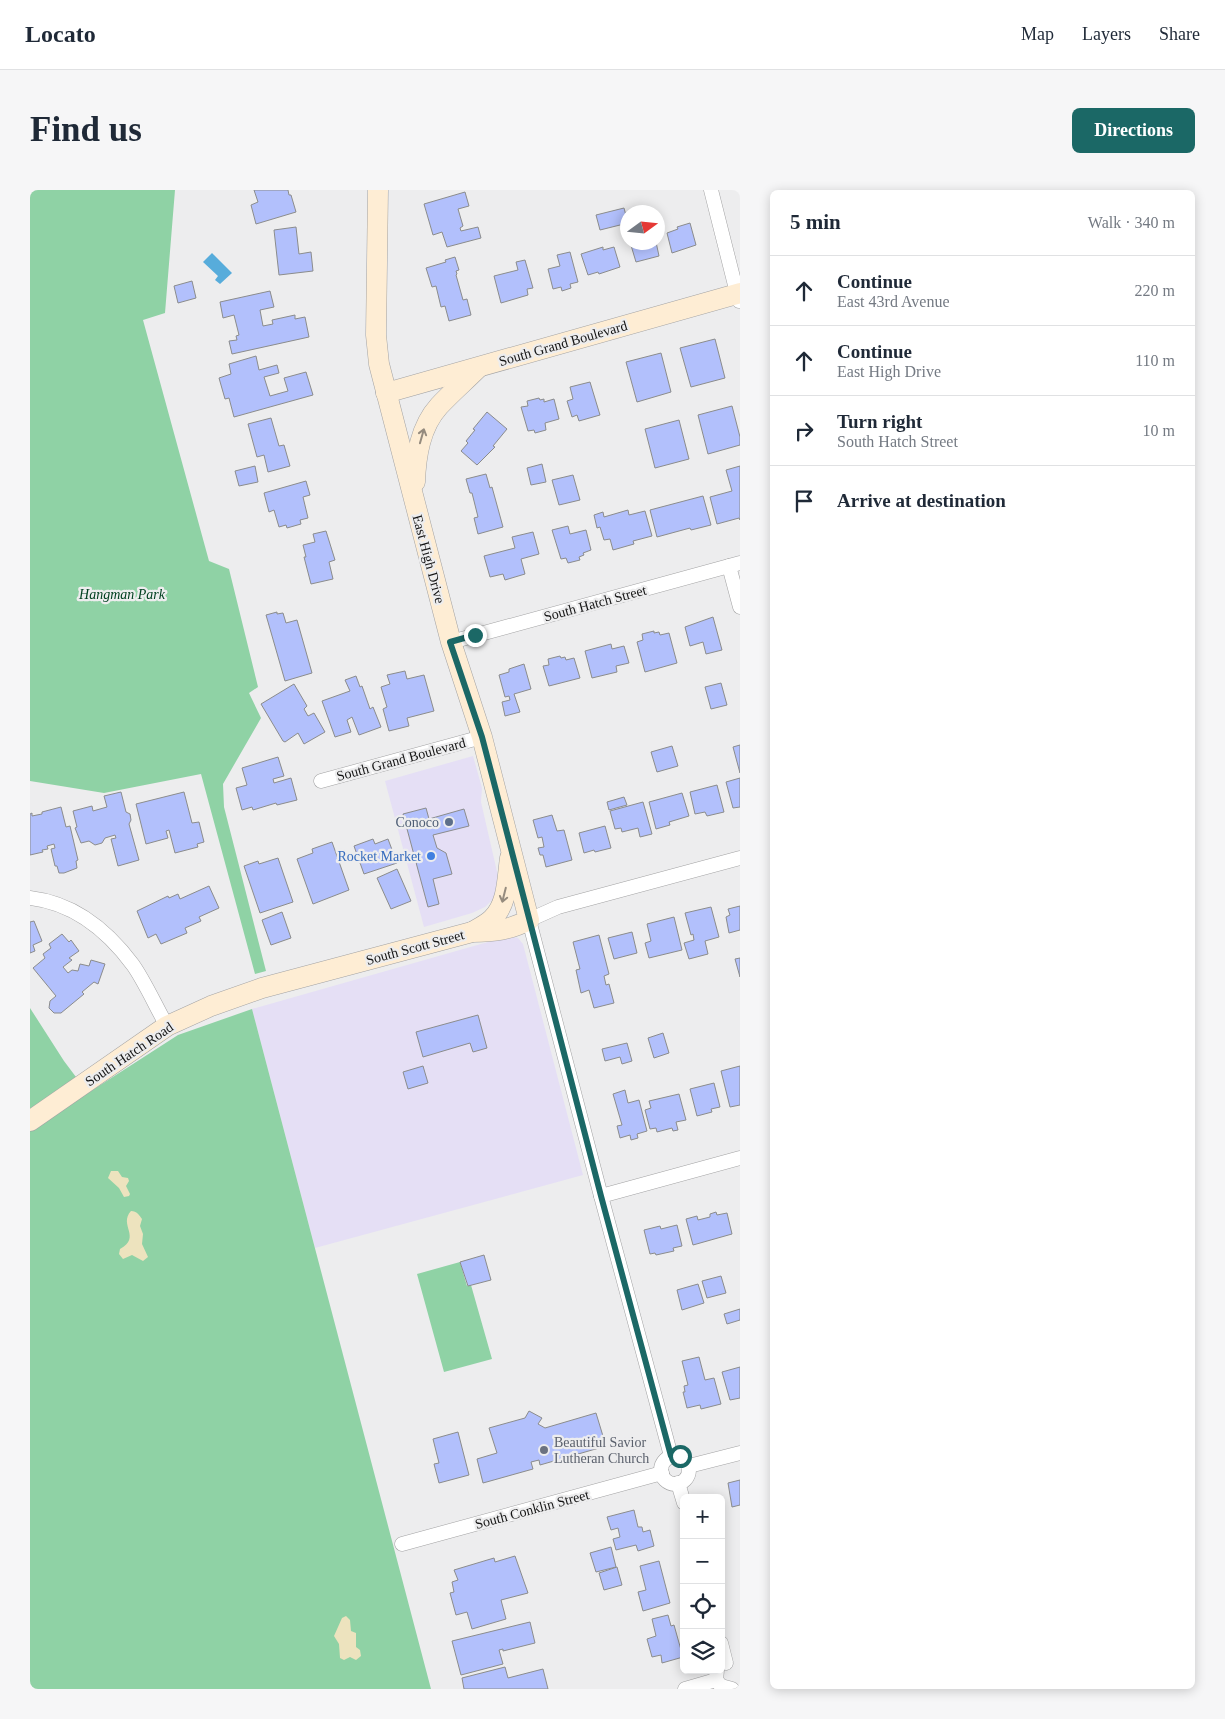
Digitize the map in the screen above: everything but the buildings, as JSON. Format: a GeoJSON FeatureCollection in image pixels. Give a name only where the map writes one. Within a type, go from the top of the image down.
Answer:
{"type":"FeatureCollection","features":[{"type":"Feature","properties":{"kind":"main road","name":"East High Drive"},"geometry":{"type":"LineString","coordinates":[[378,190],[376,335],[379,364],[450,642],[482,737],[530,920]]}},
{"type":"Feature","properties":{"kind":"main road","name":"South Grand Boulevard"},"geometry":{"type":"LineString","coordinates":[[386,393],[739,296]]}},
{"type":"Feature","properties":{"kind":"main road"},"geometry":{"type":"LineString","coordinates":[[414,502],[416,457],[426,425],[438,407],[479,366]]}},
{"type":"Feature","properties":{"kind":"main road"},"geometry":{"type":"LineString","coordinates":[[472,932],[493,918],[502,904],[506,889],[511,846]]}},
{"type":"Feature","properties":{"kind":"main road","name":"South Scott Street"},"geometry":{"type":"LineString","coordinates":[[262,988],[472,932],[496,932],[530,920]]}},
{"type":"Feature","properties":{"kind":"main road","name":"South Hatch Road"},"geometry":{"type":"LineString","coordinates":[[30,1121],[166,1026],[211,1006],[262,988]]}},
{"type":"Feature","properties":{"kind":"street"},"geometry":{"type":"LineString","coordinates":[[711,190],[739,296]]}},
{"type":"Feature","properties":{"kind":"street"},"geometry":{"type":"LineString","coordinates":[[735,565],[740,607]]}},
{"type":"Feature","properties":{"kind":"street","name":"South Hatch Street"},"geometry":{"type":"LineString","coordinates":[[450,642],[735,565]]}},
{"type":"Feature","properties":{"kind":"street","name":"South Grand Boulevard"},"geometry":{"type":"LineString","coordinates":[[321,781],[482,737]]}},
{"type":"Feature","properties":{"kind":"street","name":"South Scott Street"},"geometry":{"type":"LineString","coordinates":[[530,920],[558,907],[740,858]]}},
{"type":"Feature","properties":{"kind":"street"},"geometry":{"type":"LineString","coordinates":[[30,898],[48,900],[74,911],[99,927],[134,966],[166,1026]]}},
{"type":"Feature","properties":{"kind":"street"},"geometry":{"type":"LineString","coordinates":[[530,920],[601,1196],[671,1456]]}},
{"type":"Feature","properties":{"kind":"street"},"geometry":{"type":"LineString","coordinates":[[601,1196],[740,1158]]}},
{"type":"Feature","properties":{"kind":"street"},"geometry":{"type":"LineString","coordinates":[[689,1466],[740,1453]]}},
{"type":"Feature","properties":{"kind":"street"},"geometry":{"type":"LineString","coordinates":[[671,1456],[680,1456],[689,1466],[686,1479],[678,1483],[665,1480],[661,1466],[671,1456]]}},
{"type":"Feature","properties":{"kind":"street","name":"South Conklin Street"},"geometry":{"type":"LineString","coordinates":[[402,1544],[662,1473]]}},
{"type":"Feature","properties":{"kind":"street"},"geometry":{"type":"LineString","coordinates":[[678,1483],[681,1494]]}},
{"type":"Feature","properties":{"kind":"street"},"geometry":{"type":"LineString","coordinates":[[685,1689],[713,1674]]}},
{"type":"Feature","properties":{"kind":"street"},"geometry":{"type":"LineString","coordinates":[[723,1674],[721,1686],[732,1689]]}},
{"type":"Feature","properties":{"kind":"shaded area"},"geometry":{"type":"Polygon","coordinates":[[[473,756],[482,788],[481,802],[498,876],[497,889],[494,898],[485,907],[472,913],[424,927],[385,781],[473,756]]]}},
{"type":"Feature","properties":{"kind":"shaded area"},"geometry":{"type":"Polygon","coordinates":[[[509,936],[518,938],[523,944],[583,1175],[315,1248],[252,1009],[509,936]]]}},
{"type":"Feature","properties":{"kind":"green space","name":"Hangman Park"},"geometry":{"type":"Polygon","coordinates":[[[30,190],[175,190],[165,313],[143,320],[209,561],[229,569],[258,687],[249,693],[261,718],[223,784],[224,807],[266,971],[255,974],[201,774],[104,793],[30,781],[30,190]]]}},
{"type":"Feature","properties":{"kind":"green space"},"geometry":{"type":"Polygon","coordinates":[[[30,1008],[64,1061],[88,1093],[178,1035],[252,1009],[431,1689],[30,1689],[30,1008]]]}},
{"type":"Feature","properties":{"kind":"green space"},"geometry":{"type":"Polygon","coordinates":[[[460,1262],[467,1286],[471,1285],[492,1359],[444,1372],[417,1274],[460,1262]]]}},
{"type":"Feature","properties":{"kind":"sand"},"geometry":{"type":"Polygon","coordinates":[[[111,1171],[118,1171],[122,1177],[128,1178],[129,1181],[126,1186],[130,1194],[129,1196],[124,1197],[119,1188],[108,1178],[111,1171]]]}},
{"type":"Feature","properties":{"kind":"sand"},"geometry":{"type":"Polygon","coordinates":[[[131,1211],[136,1212],[142,1219],[140,1226],[143,1234],[142,1244],[148,1257],[143,1261],[132,1255],[123,1259],[119,1254],[120,1249],[129,1240],[130,1235],[127,1221],[131,1211]]]}},
{"type":"Feature","properties":{"kind":"sand"},"geometry":{"type":"Polygon","coordinates":[[[346,1616],[350,1620],[351,1631],[356,1633],[356,1647],[360,1650],[361,1656],[356,1660],[350,1657],[344,1660],[340,1658],[339,1644],[334,1636],[342,1618],[346,1616]]]}},
{"type":"Feature","properties":{"kind":"water"},"geometry":{"type":"Polygon","coordinates":[[[212,253],[232,273],[220,284],[215,280],[218,276],[203,262],[212,253]]]}},
{"type":"Feature","properties":{"kind":"place","name":"Conoco"},"geometry":{"type":"Point","coordinates":[449,822]}},
{"type":"Feature","properties":{"kind":"place","name":"Rocket Market"},"geometry":{"type":"Point","coordinates":[431,856]}},
{"type":"Feature","properties":{"kind":"place","name":"Beautiful Savior Lutheran Church"},"geometry":{"type":"Point","coordinates":[544,1450]}},
{"type":"Feature","properties":{"kind":"route"},"geometry":{"type":"LineString","coordinates":[[475,635],[450,642],[482,737],[534,942],[671,1456],[680,1456]]}}]}
